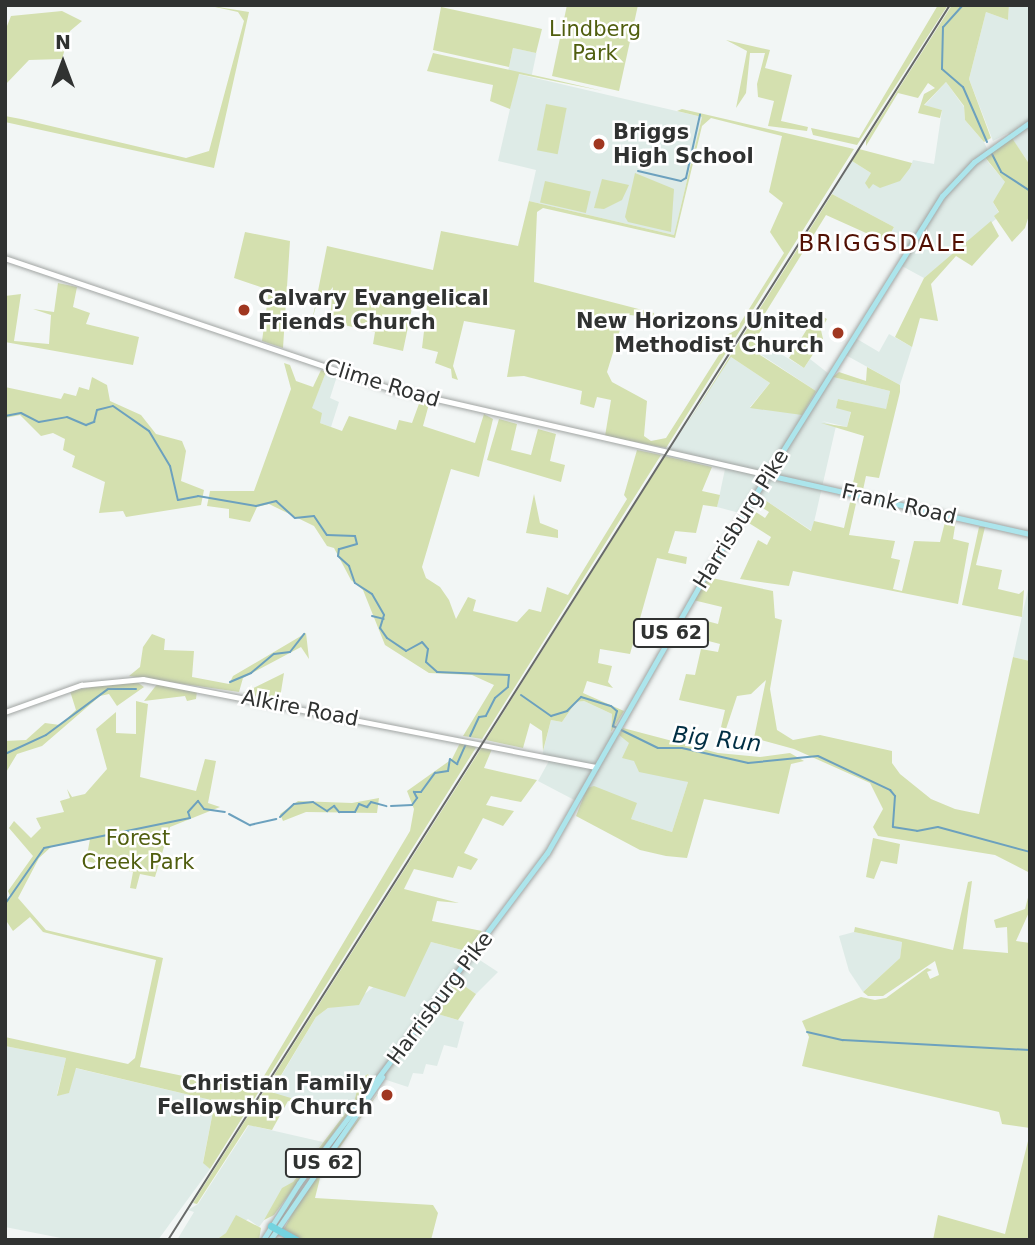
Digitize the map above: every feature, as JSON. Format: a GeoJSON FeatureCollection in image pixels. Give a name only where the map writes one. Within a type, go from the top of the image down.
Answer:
{"type":"FeatureCollection","features":[{"type":"Feature","properties":{"kind":"highway"},"geometry":{"type":"LineString","coordinates":[[272,1231],[288,1240]]}},
{"type":"Feature","properties":{"kind":"highway"},"geometry":{"type":"LineString","coordinates":[[272,1231],[296,1240]]}},
{"type":"Feature","properties":{"kind":"main road","name":"Harrisburg Pike"},"geometry":{"type":"LineString","coordinates":[[263,1240],[547,853],[768,475],[942,195],[974,162],[1030,122]]}},
{"type":"Feature","properties":{"kind":"main road","name":"Clime Road"},"geometry":{"type":"LineString","coordinates":[[5,258],[408,393],[768,475]]}},
{"type":"Feature","properties":{"kind":"main road","name":"Frank Road"},"geometry":{"type":"LineString","coordinates":[[768,475],[1030,534]]}},
{"type":"Feature","properties":{"kind":"main road","name":"Alkire Road"},"geometry":{"type":"LineString","coordinates":[[5,712],[81,685],[143,679],[596,767]]}},
{"type":"Feature","properties":{"kind":"shaded area"},"geometry":{"type":"Polygon","coordinates":[[[1009,5],[1030,5],[1029,163],[1008,133],[993,141],[969,79],[986,12],[1008,20],[1009,5]]]}},
{"type":"Feature","properties":{"kind":"shaded area"},"geometry":{"type":"Polygon","coordinates":[[[513,48],[536,53],[532,75],[508,70],[513,48]]]}},
{"type":"Feature","properties":{"kind":"shaded area","name":"Briggs High School"},"geometry":{"type":"Polygon","coordinates":[[[518,74],[702,117],[674,235],[529,201],[536,170],[498,161],[518,74]]]}},
{"type":"Feature","properties":{"kind":"shaded area"},"geometry":{"type":"Polygon","coordinates":[[[946,82],[964,107],[965,120],[984,142],[989,153],[984,157],[1006,183],[993,202],[999,213],[996,219],[924,278],[900,265],[907,253],[886,242],[894,227],[832,194],[852,161],[871,173],[873,183],[910,168],[913,160],[934,164],[942,110],[924,106],[946,82]]]}},
{"type":"Feature","properties":{"kind":"shaded area"},"geometry":{"type":"Polygon","coordinates":[[[889,334],[912,347],[900,385],[842,353],[852,336],[879,352],[889,334]]]}},
{"type":"Feature","properties":{"kind":"shaded area"},"geometry":{"type":"Polygon","coordinates":[[[766,345],[804,368],[810,359],[833,377],[890,391],[886,410],[839,399],[851,411],[847,427],[822,421],[836,426],[812,531],[759,496],[747,515],[717,507],[725,469],[665,456],[731,357],[770,383],[750,407],[779,411],[816,391],[760,354],[766,345]]]}},
{"type":"Feature","properties":{"kind":"shaded area"},"geometry":{"type":"Polygon","coordinates":[[[326,372],[337,376],[330,398],[339,402],[331,427],[320,423],[311,409],[326,372]]]}},
{"type":"Feature","properties":{"kind":"shaded area"},"geometry":{"type":"Polygon","coordinates":[[[1030,580],[1030,661],[1013,657],[1030,580]]]}},
{"type":"Feature","properties":{"kind":"shaded area"},"geometry":{"type":"Polygon","coordinates":[[[584,701],[612,714],[611,732],[629,740],[634,761],[688,782],[672,832],[631,819],[594,787],[587,789],[580,803],[538,781],[550,759],[542,756],[551,720],[562,722],[576,702],[584,701]]]}},
{"type":"Feature","properties":{"kind":"shaded area"},"geometry":{"type":"Polygon","coordinates":[[[854,932],[902,942],[900,958],[863,992],[849,971],[839,936],[854,932]]]}},
{"type":"Feature","properties":{"kind":"shaded area"},"geometry":{"type":"Polygon","coordinates":[[[431,942],[466,951],[498,972],[476,994],[456,980],[432,1012],[464,1022],[457,1048],[444,1045],[437,1066],[426,1064],[423,1074],[413,1073],[408,1087],[368,1074],[360,1079],[354,1102],[344,1115],[271,1093],[316,1017],[328,1008],[353,1003],[431,942]]]}},
{"type":"Feature","properties":{"kind":"shaded area"},"geometry":{"type":"Polygon","coordinates":[[[5,1046],[66,1058],[57,1094],[69,1092],[75,1068],[215,1101],[203,1162],[210,1169],[158,1240],[71,1240],[5,1227],[5,1046]]]}},
{"type":"Feature","properties":{"kind":"shaded area"},"geometry":{"type":"Polygon","coordinates":[[[249,1125],[323,1142],[259,1227],[248,1219],[216,1240],[177,1240],[194,1212],[188,1210],[198,1204],[249,1125]]]}},
{"type":"Feature","properties":{"kind":"green space"},"geometry":{"type":"Polygon","coordinates":[[[206,5],[249,12],[214,168],[5,122],[5,116],[21,119],[186,158],[209,151],[244,21],[238,12],[206,5]]]}},
{"type":"Feature","properties":{"kind":"green space","name":"Lindberg Park"},"geometry":{"type":"Polygon","coordinates":[[[567,5],[638,5],[619,91],[552,76],[567,5]]]}},
{"type":"Feature","properties":{"kind":"green space"},"geometry":{"type":"Polygon","coordinates":[[[938,5],[948,5],[857,145],[813,135],[811,128],[859,138],[938,5]]]}},
{"type":"Feature","properties":{"kind":"green space"},"geometry":{"type":"Polygon","coordinates":[[[952,5],[1009,5],[1008,20],[986,12],[969,79],[991,138],[984,142],[965,120],[964,106],[946,82],[924,105],[942,110],[940,118],[918,113],[924,94],[935,88],[928,83],[918,98],[898,93],[866,146],[866,140],[952,5]]]}},
{"type":"Feature","properties":{"kind":"green space"},"geometry":{"type":"Polygon","coordinates":[[[441,7],[542,29],[536,53],[513,48],[509,67],[433,50],[441,7]]]}},
{"type":"Feature","properties":{"kind":"green space"},"geometry":{"type":"Polygon","coordinates":[[[62,11],[82,21],[70,31],[62,59],[29,60],[5,85],[5,31],[11,16],[62,11]]]}},
{"type":"Feature","properties":{"kind":"green space"},"geometry":{"type":"Polygon","coordinates":[[[726,40],[770,50],[765,68],[792,75],[781,121],[808,127],[807,131],[768,126],[774,101],[758,97],[757,84],[765,53],[750,53],[746,93],[736,108],[747,51],[726,40]]]}},
{"type":"Feature","properties":{"kind":"green space"},"geometry":{"type":"Polygon","coordinates":[[[433,53],[603,91],[519,74],[510,109],[490,101],[493,85],[427,71],[433,53]]]}},
{"type":"Feature","properties":{"kind":"green space"},"geometry":{"type":"Polygon","coordinates":[[[546,104],[567,108],[558,154],[537,150],[546,104]]]}},
{"type":"Feature","properties":{"kind":"green space"},"geometry":{"type":"Polygon","coordinates":[[[682,109],[854,149],[666,448],[605,436],[611,400],[597,397],[594,408],[580,404],[582,391],[524,376],[507,377],[515,330],[464,321],[453,366],[458,380],[452,378],[451,369],[435,363],[438,352],[422,348],[427,306],[413,303],[403,351],[373,344],[375,332],[335,323],[333,331],[329,330],[333,287],[315,309],[309,336],[327,246],[433,270],[441,231],[518,246],[529,201],[674,235],[702,117],[677,111],[682,109]],[[711,118],[702,126],[675,238],[543,208],[537,212],[534,282],[654,313],[653,317],[629,315],[623,320],[607,372],[612,382],[647,401],[644,436],[651,441],[666,438],[722,350],[723,337],[736,330],[784,253],[770,232],[783,203],[769,192],[782,136],[711,118]]]}},
{"type":"Feature","properties":{"kind":"green space"},"geometry":{"type":"Polygon","coordinates":[[[1012,138],[1030,165],[1030,212],[1025,228],[1012,242],[994,216],[999,212],[993,202],[1005,182],[984,156],[1012,138]]]}},
{"type":"Feature","properties":{"kind":"green space"},"geometry":{"type":"Polygon","coordinates":[[[859,149],[912,163],[900,181],[880,188],[873,184],[869,189],[865,183],[871,173],[852,161],[859,149]]]}},
{"type":"Feature","properties":{"kind":"green space"},"geometry":{"type":"Polygon","coordinates":[[[635,173],[674,189],[671,232],[628,222],[625,217],[635,173]]]}},
{"type":"Feature","properties":{"kind":"green space"},"geometry":{"type":"Polygon","coordinates":[[[602,179],[629,185],[622,200],[604,209],[594,208],[602,179]]]}},
{"type":"Feature","properties":{"kind":"green space"},"geometry":{"type":"Polygon","coordinates":[[[545,181],[591,192],[586,213],[540,202],[545,181]]]}},
{"type":"Feature","properties":{"kind":"green space"},"geometry":{"type":"Polygon","coordinates":[[[832,194],[894,227],[886,242],[826,215],[764,315],[767,321],[756,338],[766,345],[760,355],[816,391],[802,415],[750,408],[770,383],[731,357],[686,426],[832,194]]]}},
{"type":"Feature","properties":{"kind":"green space"},"geometry":{"type":"Polygon","coordinates":[[[991,221],[999,236],[972,266],[956,256],[931,284],[938,321],[920,318],[912,347],[895,337],[924,278],[991,221]]]}},
{"type":"Feature","properties":{"kind":"green space"},"geometry":{"type":"Polygon","coordinates":[[[245,232],[290,241],[283,348],[262,341],[269,290],[234,278],[245,232]]]}},
{"type":"Feature","properties":{"kind":"green space"},"geometry":{"type":"Polygon","coordinates":[[[58,283],[77,287],[73,307],[90,313],[86,324],[139,337],[133,365],[5,342],[5,296],[21,294],[14,341],[49,344],[51,315],[33,309],[54,312],[58,283]]]}},
{"type":"Feature","properties":{"kind":"green space"},"geometry":{"type":"Polygon","coordinates":[[[817,313],[827,319],[821,330],[823,339],[804,368],[789,358],[817,313]]]}},
{"type":"Feature","properties":{"kind":"green space"},"geometry":{"type":"Polygon","coordinates":[[[284,363],[290,365],[296,381],[313,387],[321,370],[326,372],[312,408],[322,413],[320,423],[342,431],[349,416],[396,430],[399,420],[412,423],[420,401],[429,404],[423,426],[475,443],[484,414],[493,419],[479,477],[451,469],[422,567],[426,578],[440,587],[449,600],[456,619],[468,597],[476,600],[473,611],[517,622],[529,609],[541,612],[547,587],[568,595],[627,499],[624,495],[637,450],[661,455],[482,739],[463,736],[494,685],[472,675],[429,673],[385,645],[363,590],[351,580],[334,548],[327,546],[314,526],[269,504],[257,507],[250,522],[229,518],[229,509],[207,506],[210,491],[254,491],[291,389],[284,363]]]}},
{"type":"Feature","properties":{"kind":"green space"},"geometry":{"type":"Polygon","coordinates":[[[867,367],[900,385],[900,392],[879,478],[866,476],[863,490],[852,487],[864,436],[821,423],[847,427],[851,412],[836,408],[838,399],[886,409],[890,391],[833,377],[839,372],[866,381],[867,367]]]}},
{"type":"Feature","properties":{"kind":"green space"},"geometry":{"type":"Polygon","coordinates":[[[92,377],[107,385],[110,401],[141,415],[156,434],[182,441],[186,451],[181,481],[204,490],[201,505],[126,517],[123,511],[99,513],[105,482],[72,467],[75,456],[63,450],[65,439],[53,433],[41,436],[20,415],[5,418],[5,387],[61,399],[64,393],[76,396],[79,387],[89,390],[92,377]]]}},
{"type":"Feature","properties":{"kind":"green space"},"geometry":{"type":"Polygon","coordinates":[[[499,419],[517,424],[511,450],[531,455],[538,429],[556,434],[550,461],[565,465],[561,482],[487,460],[499,419]]]}},
{"type":"Feature","properties":{"kind":"green space"},"geometry":{"type":"Polygon","coordinates":[[[665,456],[712,467],[702,491],[720,495],[717,507],[703,505],[696,533],[675,531],[668,553],[687,557],[686,564],[657,558],[630,654],[600,649],[598,663],[612,666],[608,682],[613,688],[587,681],[583,693],[624,711],[611,732],[612,714],[584,701],[576,702],[562,722],[551,720],[543,751],[542,731],[530,723],[523,748],[486,740],[665,456]]]}},
{"type":"Feature","properties":{"kind":"green space"},"geometry":{"type":"Polygon","coordinates":[[[534,494],[540,523],[558,530],[558,538],[526,533],[534,494]]]}},
{"type":"Feature","properties":{"kind":"green space"},"geometry":{"type":"Polygon","coordinates":[[[759,496],[811,531],[814,521],[844,528],[851,498],[857,499],[849,535],[895,541],[891,558],[900,560],[893,589],[902,591],[914,541],[940,542],[946,518],[956,520],[953,539],[969,543],[958,604],[793,571],[789,586],[740,579],[758,540],[767,545],[771,537],[744,520],[751,509],[765,518],[769,512],[755,503],[759,496]]]}},
{"type":"Feature","properties":{"kind":"green space"},"geometry":{"type":"Polygon","coordinates":[[[979,527],[985,527],[976,565],[1002,570],[998,589],[1019,594],[1024,590],[1022,617],[962,605],[979,527]]]}},
{"type":"Feature","properties":{"kind":"green space"},"geometry":{"type":"Polygon","coordinates":[[[707,577],[773,591],[775,618],[782,620],[770,689],[777,730],[793,740],[820,735],[892,751],[892,763],[900,774],[931,799],[955,809],[979,814],[1013,657],[1030,661],[1030,873],[995,855],[878,836],[873,827],[883,809],[870,783],[794,749],[754,738],[766,680],[751,694],[737,696],[726,729],[721,727],[725,710],[679,700],[686,674],[695,675],[701,649],[718,652],[720,644],[697,638],[703,620],[718,624],[722,607],[693,600],[707,577]]]}},
{"type":"Feature","properties":{"kind":"green space"},"geometry":{"type":"Polygon","coordinates":[[[306,633],[309,659],[301,647],[243,678],[239,692],[129,676],[140,667],[143,647],[152,634],[165,639],[164,650],[194,651],[192,677],[229,684],[233,676],[306,633]]]}},
{"type":"Feature","properties":{"kind":"green space"},"geometry":{"type":"Polygon","coordinates":[[[284,673],[280,698],[297,705],[243,693],[284,673]]]}},
{"type":"Feature","properties":{"kind":"green space"},"geometry":{"type":"Polygon","coordinates":[[[119,682],[137,682],[144,687],[117,706],[109,694],[100,696],[42,746],[17,754],[5,774],[5,741],[26,740],[45,723],[60,725],[76,710],[70,691],[119,682]]]}},
{"type":"Feature","properties":{"kind":"green space"},"geometry":{"type":"Polygon","coordinates":[[[158,683],[197,691],[196,699],[187,701],[185,696],[144,701],[158,683]]]}},
{"type":"Feature","properties":{"kind":"green space","name":"Forest Creek Park"},"geometry":{"type":"Polygon","coordinates":[[[136,701],[148,704],[140,777],[196,791],[205,759],[216,761],[208,803],[220,807],[170,827],[155,877],[140,874],[136,889],[130,888],[133,872],[86,861],[90,839],[51,847],[39,858],[18,898],[46,930],[163,958],[140,1067],[255,1091],[410,831],[414,809],[407,791],[452,759],[460,743],[477,746],[210,1169],[203,1163],[215,1101],[76,1068],[69,1093],[57,1096],[66,1058],[5,1046],[5,1037],[128,1064],[135,1058],[156,960],[43,932],[30,917],[13,931],[5,919],[5,899],[11,898],[8,891],[33,856],[9,828],[14,821],[31,838],[41,828],[36,818],[64,812],[60,801],[70,798],[67,789],[72,797],[85,794],[107,769],[96,729],[116,712],[116,733],[136,734],[136,701]]]}},
{"type":"Feature","properties":{"kind":"green space"},"geometry":{"type":"Polygon","coordinates":[[[623,728],[718,753],[760,757],[790,753],[804,761],[791,764],[779,814],[704,799],[687,858],[666,856],[640,850],[576,816],[587,788],[594,786],[637,803],[631,819],[672,832],[688,782],[639,772],[634,761],[622,758],[629,743],[619,735],[623,728]]]}},
{"type":"Feature","properties":{"kind":"green space"},"geometry":{"type":"Polygon","coordinates":[[[482,747],[492,749],[484,768],[537,780],[521,802],[491,796],[486,805],[514,811],[503,826],[483,818],[464,853],[478,859],[471,870],[458,866],[453,878],[414,869],[404,889],[459,903],[437,901],[432,921],[482,931],[466,951],[431,942],[405,997],[369,986],[359,1005],[328,1008],[316,1017],[271,1092],[337,1112],[288,1101],[272,1130],[248,1125],[197,1204],[193,1203],[482,747]]]}},
{"type":"Feature","properties":{"kind":"green space"},"geometry":{"type":"Polygon","coordinates":[[[379,798],[377,813],[306,812],[283,821],[280,814],[298,801],[352,803],[379,798]]]}},
{"type":"Feature","properties":{"kind":"green space"},"geometry":{"type":"Polygon","coordinates":[[[873,838],[900,844],[897,864],[881,861],[874,879],[866,877],[873,838]]]}},
{"type":"Feature","properties":{"kind":"green space"},"geometry":{"type":"Polygon","coordinates":[[[972,881],[963,949],[1008,953],[1007,927],[996,928],[994,920],[1025,909],[1030,890],[1030,910],[1016,941],[1030,943],[1030,1128],[1002,1124],[999,1112],[802,1066],[809,1037],[802,1021],[861,997],[875,1000],[886,998],[927,968],[932,970],[927,972],[930,979],[939,975],[935,961],[883,996],[868,996],[863,992],[900,958],[902,942],[854,932],[855,927],[953,950],[968,882],[972,881]]]}},
{"type":"Feature","properties":{"kind":"green space"},"geometry":{"type":"Polygon","coordinates":[[[456,980],[476,994],[458,1020],[431,1012],[456,980]]]}},
{"type":"Feature","properties":{"kind":"green space"},"geometry":{"type":"Polygon","coordinates":[[[368,1074],[372,1080],[274,1215],[264,1220],[282,1188],[293,1182],[354,1102],[360,1079],[368,1074]]]}},
{"type":"Feature","properties":{"kind":"green space"},"geometry":{"type":"Polygon","coordinates":[[[386,1082],[321,1174],[315,1198],[433,1205],[438,1213],[431,1240],[303,1240],[284,1229],[303,1194],[386,1082]]]}},
{"type":"Feature","properties":{"kind":"green space"},"geometry":{"type":"Polygon","coordinates":[[[1030,1133],[1030,1240],[933,1240],[938,1215],[1005,1234],[1030,1133]]]}},
{"type":"Feature","properties":{"kind":"green space"},"geometry":{"type":"Polygon","coordinates":[[[236,1215],[261,1228],[259,1240],[216,1240],[226,1233],[236,1215]]]}},
{"type":"Feature","properties":{"kind":"waterway"},"geometry":{"type":"LineString","coordinates":[[963,5],[943,27],[942,69],[963,87],[987,142]]}},
{"type":"Feature","properties":{"kind":"waterway"},"geometry":{"type":"LineString","coordinates":[[638,171],[681,181],[686,178],[700,115]]}},
{"type":"Feature","properties":{"kind":"waterway"},"geometry":{"type":"LineString","coordinates":[[992,154],[1001,172],[1030,191]]}},
{"type":"Feature","properties":{"kind":"waterway","name":"Big Run"},"geometry":{"type":"LineString","coordinates":[[5,416],[21,413],[39,422],[67,417],[86,425],[94,422],[97,410],[113,406],[149,431],[170,466],[178,500],[198,496],[256,506],[276,501],[295,518],[314,516],[327,535],[355,536],[357,544],[339,549],[338,556],[349,566],[355,583],[372,594],[384,615],[380,628],[387,638],[406,651],[422,642],[428,649],[426,662],[437,672],[509,675],[508,687],[495,698],[486,716],[479,717],[470,736]]}},
{"type":"Feature","properties":{"kind":"waterway"},"geometry":{"type":"LineString","coordinates":[[372,616],[384,619]]}},
{"type":"Feature","properties":{"kind":"waterway"},"geometry":{"type":"LineString","coordinates":[[230,682],[251,673],[274,654],[290,652],[304,634]]}},
{"type":"Feature","properties":{"kind":"waterway"},"geometry":{"type":"LineString","coordinates":[[5,754],[46,735],[108,689],[136,689]]}},
{"type":"Feature","properties":{"kind":"waterway","name":"Big Run"},"geometry":{"type":"LineString","coordinates":[[521,695],[551,716],[567,711],[581,697],[611,706],[617,711],[613,726],[658,748],[682,748],[748,763],[818,756],[890,790],[895,796],[893,827],[917,831],[938,827],[1030,852]]}},
{"type":"Feature","properties":{"kind":"waterway"},"geometry":{"type":"LineString","coordinates":[[391,806],[412,805],[417,798],[414,792],[421,792],[435,773],[448,771],[450,759],[457,764],[466,744]]}},
{"type":"Feature","properties":{"kind":"waterway"},"geometry":{"type":"LineString","coordinates":[[5,904],[44,848],[190,818],[188,812],[198,801],[204,809],[225,812]]}},
{"type":"Feature","properties":{"kind":"waterway"},"geometry":{"type":"LineString","coordinates":[[280,817],[294,804],[313,802],[327,811],[334,806],[339,812],[355,812],[359,804],[367,807],[371,802],[386,806]]}},
{"type":"Feature","properties":{"kind":"waterway"},"geometry":{"type":"LineString","coordinates":[[229,814],[250,825],[276,819]]}},
{"type":"Feature","properties":{"kind":"waterway"},"geometry":{"type":"LineString","coordinates":[[807,1032],[843,1040],[1030,1050]]}},
{"type":"Feature","properties":{"kind":"railway"},"geometry":{"type":"LineString","coordinates":[[168,1240],[950,5]]}},
{"type":"Feature","properties":{"kind":"place","name":"Briggs High School"},"geometry":{"type":"Point","coordinates":[599,144]}},
{"type":"Feature","properties":{"kind":"place","name":"Calvary Evangelical Friends Church"},"geometry":{"type":"Point","coordinates":[244,310]}},
{"type":"Feature","properties":{"kind":"place","name":"New Horizons United Methodist Church"},"geometry":{"type":"Point","coordinates":[838,333]}},
{"type":"Feature","properties":{"kind":"place","name":"Christian Family Fellowship Church"},"geometry":{"type":"Point","coordinates":[387,1095]}},
{"type":"Feature","properties":{"kind":"district","name":"BRIGGSDALE"},"geometry":{"type":"Point","coordinates":[883,243]}}]}
